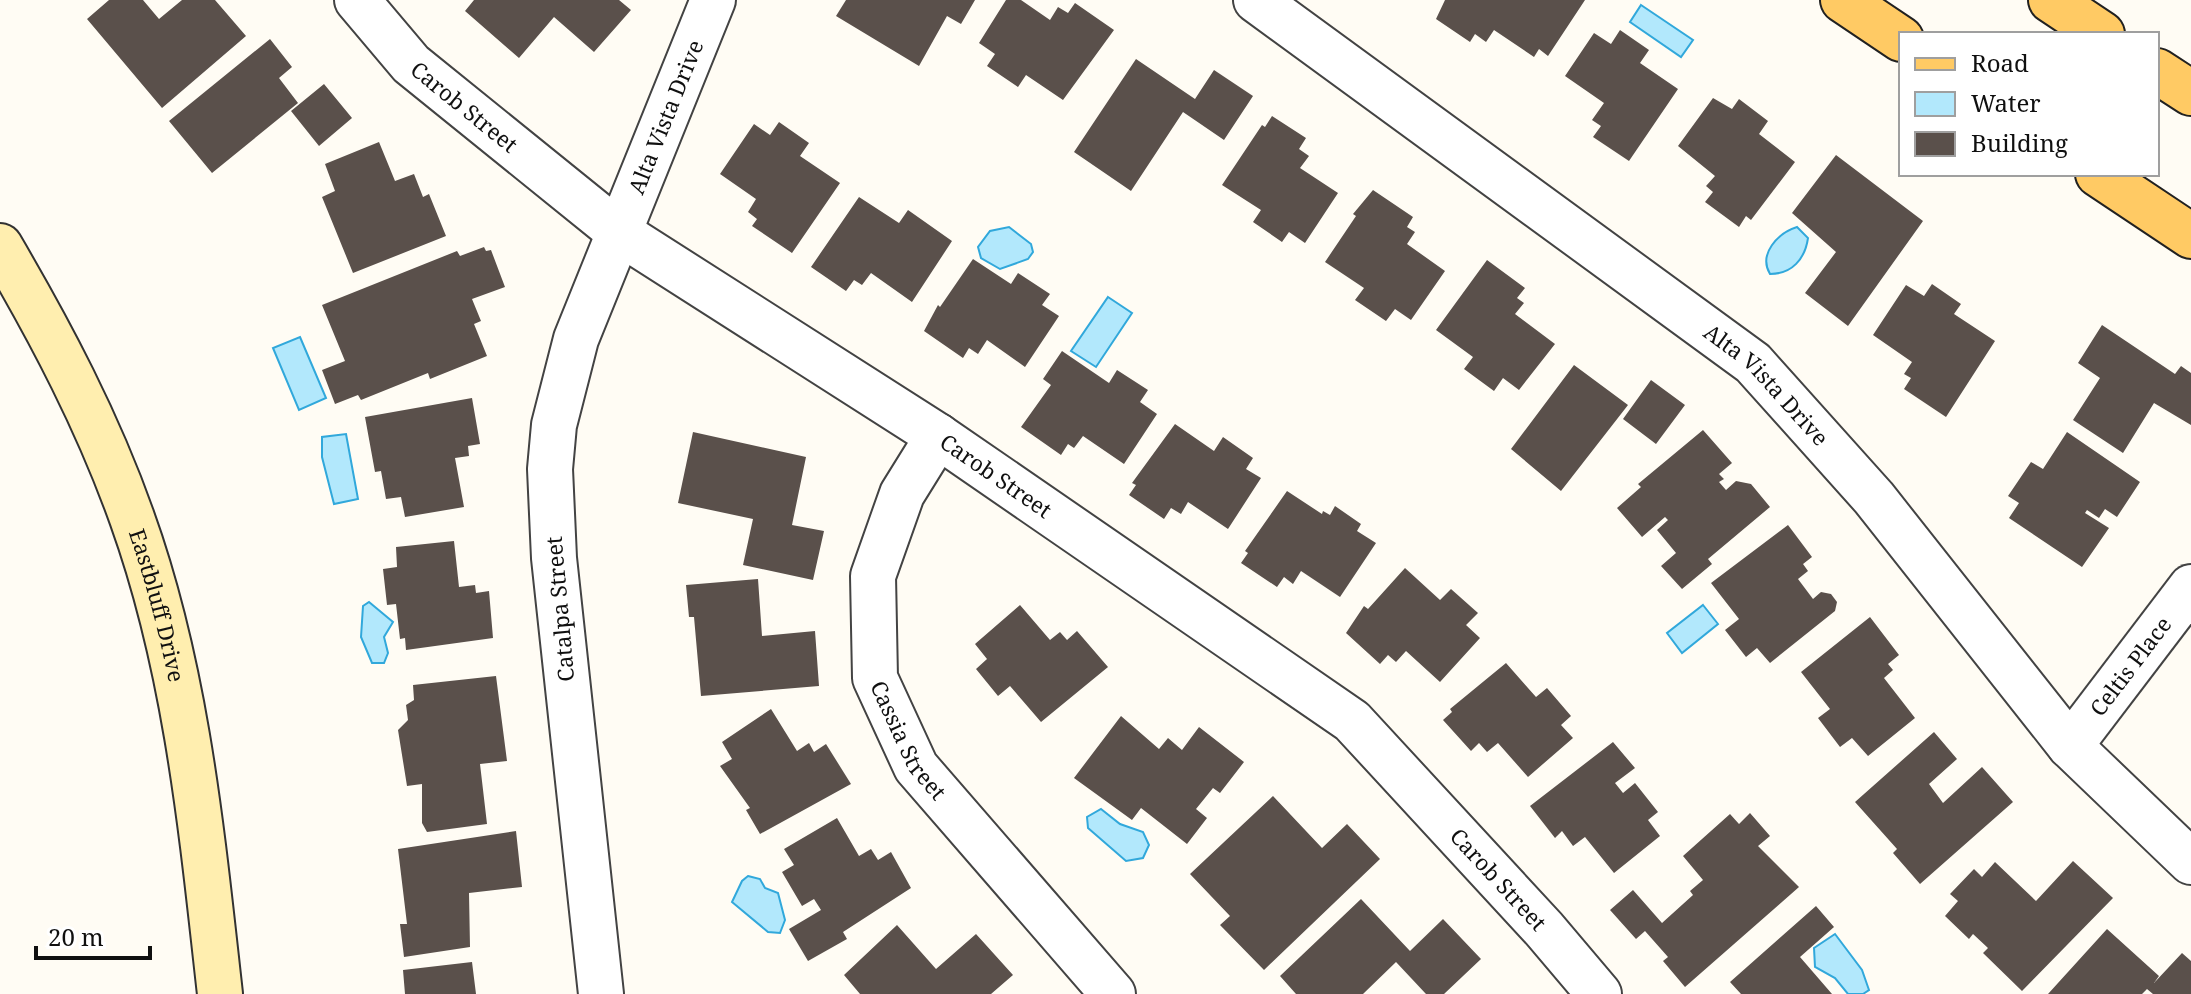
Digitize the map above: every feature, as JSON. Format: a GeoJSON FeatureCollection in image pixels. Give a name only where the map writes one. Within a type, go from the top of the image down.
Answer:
{"type":"FeatureCollection","features":[{"type":"Feature","properties":{"kind":"main road"},"geometry":{"type":"LineString","coordinates":[[1843,0],[1899,38]]}},
{"type":"Feature","properties":{"kind":"main road"},"geometry":{"type":"LineString","coordinates":[[2051,0],[2099,32]]}},
{"type":"Feature","properties":{"kind":"main road"},"geometry":{"type":"LineString","coordinates":[[2159,72],[2191,93]]}},
{"type":"Feature","properties":{"kind":"main road"},"geometry":{"type":"LineString","coordinates":[[2101,176],[2191,236]]}},
{"type":"Feature","properties":{"kind":"main road","name":"Eastbluff Drive"},"geometry":{"type":"LineString","coordinates":[[0,246],[94,420],[133,520],[165,632],[186,726],[220,994]]}},
{"type":"Feature","properties":{"kind":"street","name":"Carob Street"},"geometry":{"type":"LineString","coordinates":[[357,0],[411,64],[620,233],[938,436],[1352,721],[1599,994]]}},
{"type":"Feature","properties":{"kind":"street","name":"Alta Vista Drive"},"geometry":{"type":"LineString","coordinates":[[620,233],[713,0]]}},
{"type":"Feature","properties":{"kind":"street","name":"Alta Vista Drive"},"geometry":{"type":"LineString","coordinates":[[1256,0],[1753,363],[1874,498],[2070,746],[2191,862]]}},
{"type":"Feature","properties":{"kind":"street","name":"Catalpa Street"},"geometry":{"type":"LineString","coordinates":[[601,994],[554,558],[550,469],[554,425],[576,339],[620,233]]}},
{"type":"Feature","properties":{"kind":"street","name":"Cassia Street"},"geometry":{"type":"LineString","coordinates":[[938,436],[902,494],[873,576],[875,678],[916,767],[1113,994]]}},
{"type":"Feature","properties":{"kind":"street","name":"Celtis Place"},"geometry":{"type":"LineString","coordinates":[[2070,746],[2191,587]]}},
{"type":"Feature","properties":{"kind":"water"},"geometry":{"type":"Polygon","coordinates":[[[1641,5],[1693,40],[1681,57],[1630,22],[1641,5]]]}},
{"type":"Feature","properties":{"kind":"water"},"geometry":{"type":"Polygon","coordinates":[[[1009,227],[1031,244],[1033,252],[1028,259],[1000,269],[981,258],[978,247],[990,231],[1009,227]]]}},
{"type":"Feature","properties":{"kind":"water"},"geometry":{"type":"Polygon","coordinates":[[[1797,227],[1808,238],[1800,259],[1785,271],[1770,274],[1766,259],[1772,245],[1783,234],[1797,227]]]}},
{"type":"Feature","properties":{"kind":"water"},"geometry":{"type":"Polygon","coordinates":[[[1108,297],[1132,313],[1096,367],[1071,351],[1108,297]]]}},
{"type":"Feature","properties":{"kind":"water"},"geometry":{"type":"Polygon","coordinates":[[[300,337],[326,398],[299,410],[273,348],[300,337]]]}},
{"type":"Feature","properties":{"kind":"water"},"geometry":{"type":"Polygon","coordinates":[[[346,434],[358,499],[334,504],[322,457],[322,437],[346,434]]]}},
{"type":"Feature","properties":{"kind":"water"},"geometry":{"type":"Polygon","coordinates":[[[369,602],[393,622],[384,637],[388,653],[384,663],[372,663],[361,637],[363,606],[369,602]]]}},
{"type":"Feature","properties":{"kind":"water"},"geometry":{"type":"Polygon","coordinates":[[[1703,605],[1718,624],[1682,653],[1667,633],[1703,605]]]}},
{"type":"Feature","properties":{"kind":"water"},"geometry":{"type":"Polygon","coordinates":[[[1101,809],[1120,824],[1143,832],[1149,845],[1143,858],[1126,861],[1088,828],[1087,817],[1101,809]]]}},
{"type":"Feature","properties":{"kind":"water"},"geometry":{"type":"Polygon","coordinates":[[[748,876],[760,879],[765,888],[778,893],[785,920],[780,933],[768,932],[732,902],[742,881],[748,876]]]}},
{"type":"Feature","properties":{"kind":"water"},"geometry":{"type":"Polygon","coordinates":[[[1835,934],[1862,970],[1869,990],[1863,994],[1848,994],[1835,978],[1815,967],[1814,948],[1835,934]]]}},
{"type":"Feature","properties":{"kind":"building"},"geometry":{"type":"Polygon","coordinates":[[[109,0],[143,0],[159,19],[182,0],[215,0],[246,36],[162,108],[87,19],[109,0]]]}},
{"type":"Feature","properties":{"kind":"building"},"geometry":{"type":"Polygon","coordinates":[[[474,0],[619,0],[631,10],[594,52],[554,17],[519,58],[465,11],[474,0]]]}},
{"type":"Feature","properties":{"kind":"building"},"geometry":{"type":"Polygon","coordinates":[[[846,0],[975,0],[961,24],[947,16],[919,66],[836,16],[846,0]]]}},
{"type":"Feature","properties":{"kind":"building"},"geometry":{"type":"Polygon","coordinates":[[[1006,0],[1021,0],[1050,20],[1058,7],[1068,13],[1075,3],[1114,30],[1063,100],[1026,75],[1018,87],[987,66],[995,54],[979,43],[1006,0]]]}},
{"type":"Feature","properties":{"kind":"building"},"geometry":{"type":"Polygon","coordinates":[[[1445,0],[1585,0],[1548,56],[1539,49],[1534,57],[1494,30],[1486,42],[1475,34],[1470,42],[1436,19],[1445,0]]]}},
{"type":"Feature","properties":{"kind":"building"},"geometry":{"type":"Polygon","coordinates":[[[1620,30],[1649,50],[1640,63],[1678,89],[1629,161],[1593,137],[1601,126],[1592,120],[1604,103],[1565,76],[1594,33],[1611,44],[1620,30]]]}},
{"type":"Feature","properties":{"kind":"building"},"geometry":{"type":"Polygon","coordinates":[[[270,39],[292,67],[279,78],[298,103],[212,173],[169,121],[270,39]]]}},
{"type":"Feature","properties":{"kind":"building"},"geometry":{"type":"Polygon","coordinates":[[[1136,59],[1195,99],[1214,70],[1253,96],[1224,140],[1183,112],[1131,191],[1074,152],[1136,59]]]}},
{"type":"Feature","properties":{"kind":"building"},"geometry":{"type":"Polygon","coordinates":[[[324,84],[352,118],[319,146],[291,111],[324,84]]]}},
{"type":"Feature","properties":{"kind":"building"},"geometry":{"type":"Polygon","coordinates":[[[1713,98],[1732,109],[1739,99],[1768,121],[1759,134],[1795,162],[1751,220],[1746,216],[1739,227],[1705,202],[1713,192],[1706,186],[1715,176],[1678,146],[1713,98]]]}},
{"type":"Feature","properties":{"kind":"building"},"geometry":{"type":"Polygon","coordinates":[[[1272,116],[1306,138],[1299,149],[1309,156],[1300,168],[1338,193],[1305,243],[1289,232],[1282,242],[1253,222],[1261,210],[1222,185],[1262,125],[1265,127],[1272,116]]]}},
{"type":"Feature","properties":{"kind":"building"},"geometry":{"type":"Polygon","coordinates":[[[779,122],[809,143],[800,156],[840,183],[792,253],[752,226],[757,219],[748,212],[756,199],[720,174],[754,124],[770,135],[779,122]]]}},
{"type":"Feature","properties":{"kind":"building"},"geometry":{"type":"Polygon","coordinates":[[[379,142],[395,181],[414,174],[423,197],[429,194],[446,236],[353,273],[322,197],[335,191],[325,164],[379,142]]]}},
{"type":"Feature","properties":{"kind":"building"},"geometry":{"type":"Polygon","coordinates":[[[1836,155],[1923,221],[1848,326],[1805,293],[1836,252],[1792,213],[1836,155]]]}},
{"type":"Feature","properties":{"kind":"building"},"geometry":{"type":"Polygon","coordinates":[[[1373,190],[1413,217],[1407,227],[1415,232],[1407,244],[1445,271],[1411,320],[1395,309],[1386,321],[1355,300],[1364,288],[1325,262],[1356,216],[1353,214],[1373,190]]]}},
{"type":"Feature","properties":{"kind":"building"},"geometry":{"type":"Polygon","coordinates":[[[859,197],[899,223],[908,210],[952,241],[912,302],[871,273],[862,285],[854,280],[846,291],[811,267],[859,197]]]}},
{"type":"Feature","properties":{"kind":"building"},"geometry":{"type":"Polygon","coordinates":[[[484,247],[486,251],[491,250],[505,287],[472,299],[481,321],[474,324],[487,356],[430,379],[428,373],[361,400],[358,395],[335,404],[322,370],[345,361],[322,305],[457,251],[460,256],[484,247]]]}},
{"type":"Feature","properties":{"kind":"building"},"geometry":{"type":"Polygon","coordinates":[[[973,259],[1011,284],[1018,273],[1050,294],[1042,305],[1059,316],[1025,367],[987,340],[978,354],[969,348],[963,358],[924,331],[938,305],[940,307],[973,259]]]}},
{"type":"Feature","properties":{"kind":"building"},"geometry":{"type":"Polygon","coordinates":[[[1487,260],[1525,288],[1517,298],[1524,303],[1515,314],[1555,344],[1519,390],[1503,378],[1494,391],[1464,369],[1473,357],[1436,330],[1487,260]]]}},
{"type":"Feature","properties":{"kind":"building"},"geometry":{"type":"Polygon","coordinates":[[[1932,284],[1961,304],[1954,314],[1995,341],[1946,417],[1904,389],[1911,378],[1904,374],[1912,362],[1873,335],[1906,285],[1924,296],[1932,284]]]}},
{"type":"Feature","properties":{"kind":"building"},"geometry":{"type":"Polygon","coordinates":[[[2102,325],[2175,374],[2181,366],[2191,373],[2191,425],[2154,403],[2123,453],[2073,420],[2100,378],[2078,363],[2102,325]]]}},
{"type":"Feature","properties":{"kind":"building"},"geometry":{"type":"Polygon","coordinates":[[[1062,351],[1109,383],[1117,370],[1148,390],[1140,402],[1157,414],[1124,464],[1083,436],[1074,448],[1068,444],[1061,455],[1021,427],[1051,385],[1043,379],[1062,351]]]}},
{"type":"Feature","properties":{"kind":"building"},"geometry":{"type":"Polygon","coordinates":[[[1574,365],[1628,405],[1561,491],[1511,449],[1574,365]]]}},
{"type":"Feature","properties":{"kind":"building"},"geometry":{"type":"Polygon","coordinates":[[[1651,380],[1685,405],[1656,444],[1623,419],[1651,380]]]}},
{"type":"Feature","properties":{"kind":"building"},"geometry":{"type":"Polygon","coordinates":[[[472,398],[480,444],[468,446],[469,456],[455,458],[464,507],[405,517],[401,497],[386,499],[381,471],[375,472],[365,417],[472,398]]]}},
{"type":"Feature","properties":{"kind":"building"},"geometry":{"type":"Polygon","coordinates":[[[1175,424],[1214,451],[1223,437],[1253,458],[1246,469],[1261,478],[1228,529],[1188,502],[1181,514],[1171,508],[1164,519],[1129,495],[1136,485],[1132,483],[1175,424]]]}},
{"type":"Feature","properties":{"kind":"building"},"geometry":{"type":"Polygon","coordinates":[[[1703,430],[1732,463],[1719,474],[1724,479],[1719,482],[1726,490],[1736,481],[1751,484],[1770,507],[1708,559],[1712,564],[1682,589],[1661,566],[1676,553],[1657,530],[1668,520],[1665,517],[1642,537],[1617,508],[1641,487],[1638,484],[1703,430]]]}},
{"type":"Feature","properties":{"kind":"building"},"geometry":{"type":"Polygon","coordinates":[[[693,432],[806,457],[792,525],[824,531],[813,580],[743,565],[753,519],[678,503],[693,432]]]}},
{"type":"Feature","properties":{"kind":"building"},"geometry":{"type":"Polygon","coordinates":[[[2067,432],[2140,482],[2117,517],[2105,509],[2099,518],[2087,510],[2085,513],[2109,528],[2082,567],[2009,518],[2019,503],[2008,496],[2031,462],[2043,469],[2067,432]]]}},
{"type":"Feature","properties":{"kind":"building"},"geometry":{"type":"Polygon","coordinates":[[[1287,491],[1322,514],[1323,511],[1330,515],[1335,506],[1361,524],[1357,531],[1376,543],[1340,597],[1301,571],[1293,584],[1284,577],[1277,587],[1241,563],[1248,553],[1245,551],[1287,491]]]}},
{"type":"Feature","properties":{"kind":"building"},"geometry":{"type":"Polygon","coordinates":[[[1788,525],[1812,557],[1803,564],[1808,571],[1798,579],[1813,599],[1821,592],[1831,594],[1837,602],[1835,611],[1770,663],[1757,648],[1746,657],[1725,630],[1739,619],[1711,583],[1788,525]]]}},
{"type":"Feature","properties":{"kind":"building"},"geometry":{"type":"Polygon","coordinates":[[[454,541],[459,587],[475,585],[476,593],[489,591],[493,638],[406,650],[405,638],[400,639],[396,604],[387,605],[383,569],[397,567],[396,547],[454,541]]]}},
{"type":"Feature","properties":{"kind":"building"},"geometry":{"type":"Polygon","coordinates":[[[1405,568],[1440,600],[1451,589],[1478,613],[1466,625],[1480,638],[1440,682],[1406,651],[1396,662],[1388,655],[1380,664],[1346,633],[1364,606],[1368,609],[1405,568]]]}},
{"type":"Feature","properties":{"kind":"building"},"geometry":{"type":"Polygon","coordinates":[[[758,579],[762,636],[815,631],[819,686],[701,696],[694,617],[689,617],[686,585],[758,579]]]}},
{"type":"Feature","properties":{"kind":"building"},"geometry":{"type":"Polygon","coordinates":[[[1020,605],[1050,640],[1060,632],[1067,640],[1077,631],[1108,667],[1041,722],[1010,686],[998,696],[976,669],[987,659],[975,644],[1020,605]]]}},
{"type":"Feature","properties":{"kind":"building"},"geometry":{"type":"Polygon","coordinates":[[[1870,617],[1899,655],[1888,664],[1893,670],[1884,678],[1915,718],[1868,756],[1852,738],[1840,747],[1818,718],[1830,709],[1801,672],[1870,617]]]}},
{"type":"Feature","properties":{"kind":"building"},"geometry":{"type":"Polygon","coordinates":[[[1506,663],[1536,697],[1547,688],[1571,716],[1561,725],[1573,738],[1528,777],[1498,743],[1487,752],[1479,743],[1471,751],[1443,720],[1452,712],[1450,709],[1506,663]]]}},
{"type":"Feature","properties":{"kind":"building"},"geometry":{"type":"Polygon","coordinates":[[[496,676],[507,761],[480,764],[487,824],[427,832],[422,823],[422,784],[407,786],[398,730],[408,720],[406,705],[414,700],[413,685],[496,676]]]}},
{"type":"Feature","properties":{"kind":"building"},"geometry":{"type":"Polygon","coordinates":[[[771,709],[797,751],[809,743],[814,752],[826,744],[851,784],[760,834],[746,810],[750,808],[720,766],[732,759],[722,742],[771,709]]]}},
{"type":"Feature","properties":{"kind":"building"},"geometry":{"type":"Polygon","coordinates":[[[1121,716],[1159,749],[1168,738],[1182,750],[1199,727],[1244,762],[1220,793],[1213,788],[1196,809],[1207,818],[1187,844],[1141,808],[1132,820],[1074,778],[1121,716]]]}},
{"type":"Feature","properties":{"kind":"building"},"geometry":{"type":"Polygon","coordinates":[[[1934,732],[1957,759],[1929,784],[1943,803],[1982,767],[2013,802],[1920,884],[1893,853],[1897,849],[1855,802],[1934,732]]]}},
{"type":"Feature","properties":{"kind":"building"},"geometry":{"type":"Polygon","coordinates":[[[1613,742],[1635,768],[1615,783],[1623,793],[1635,783],[1658,812],[1648,820],[1660,836],[1614,873],[1585,837],[1573,846],[1562,831],[1555,838],[1530,806],[1613,742]]]}},
{"type":"Feature","properties":{"kind":"building"},"geometry":{"type":"Polygon","coordinates":[[[1273,796],[1322,848],[1347,824],[1380,859],[1264,970],[1220,925],[1230,916],[1190,874],[1273,796]]]}},
{"type":"Feature","properties":{"kind":"building"},"geometry":{"type":"Polygon","coordinates":[[[1750,813],[1770,836],[1758,846],[1799,887],[1685,987],[1663,961],[1668,957],[1645,931],[1636,939],[1610,910],[1633,890],[1662,923],[1693,895],[1690,891],[1703,880],[1683,856],[1730,814],[1739,824],[1750,813]]]}},
{"type":"Feature","properties":{"kind":"building"},"geometry":{"type":"Polygon","coordinates":[[[837,818],[859,856],[871,849],[878,860],[891,852],[911,888],[843,932],[847,939],[808,961],[789,929],[821,910],[814,899],[802,906],[782,872],[794,865],[784,849],[837,818]]]}},
{"type":"Feature","properties":{"kind":"building"},"geometry":{"type":"Polygon","coordinates":[[[516,831],[522,887],[469,893],[470,947],[404,957],[400,924],[407,924],[398,849],[516,831]]]}},
{"type":"Feature","properties":{"kind":"building"},"geometry":{"type":"Polygon","coordinates":[[[2073,861],[2113,898],[2022,991],[1983,953],[1988,948],[1973,934],[1969,939],[1945,916],[1958,901],[1950,894],[1974,869],[1982,877],[1995,862],[2036,901],[2073,861]]]}},
{"type":"Feature","properties":{"kind":"building"},"geometry":{"type":"Polygon","coordinates":[[[1361,899],[1410,951],[1443,919],[1481,959],[1444,994],[1426,994],[1396,962],[1363,994],[1296,994],[1280,976],[1361,899]]]}},
{"type":"Feature","properties":{"kind":"building"},"geometry":{"type":"Polygon","coordinates":[[[1816,906],[1834,927],[1800,957],[1832,994],[1741,994],[1730,982],[1816,906]]]}},
{"type":"Feature","properties":{"kind":"building"},"geometry":{"type":"Polygon","coordinates":[[[897,925],[936,969],[976,934],[1013,975],[991,994],[860,994],[844,975],[897,925]]]}},
{"type":"Feature","properties":{"kind":"building"},"geometry":{"type":"Polygon","coordinates":[[[2107,929],[2159,976],[2154,983],[2182,953],[2191,961],[2191,994],[2153,994],[2147,989],[2142,994],[2048,994],[2107,929]]]}},
{"type":"Feature","properties":{"kind":"building"},"geometry":{"type":"Polygon","coordinates":[[[472,962],[476,994],[405,994],[403,970],[472,962]]]}}]}
